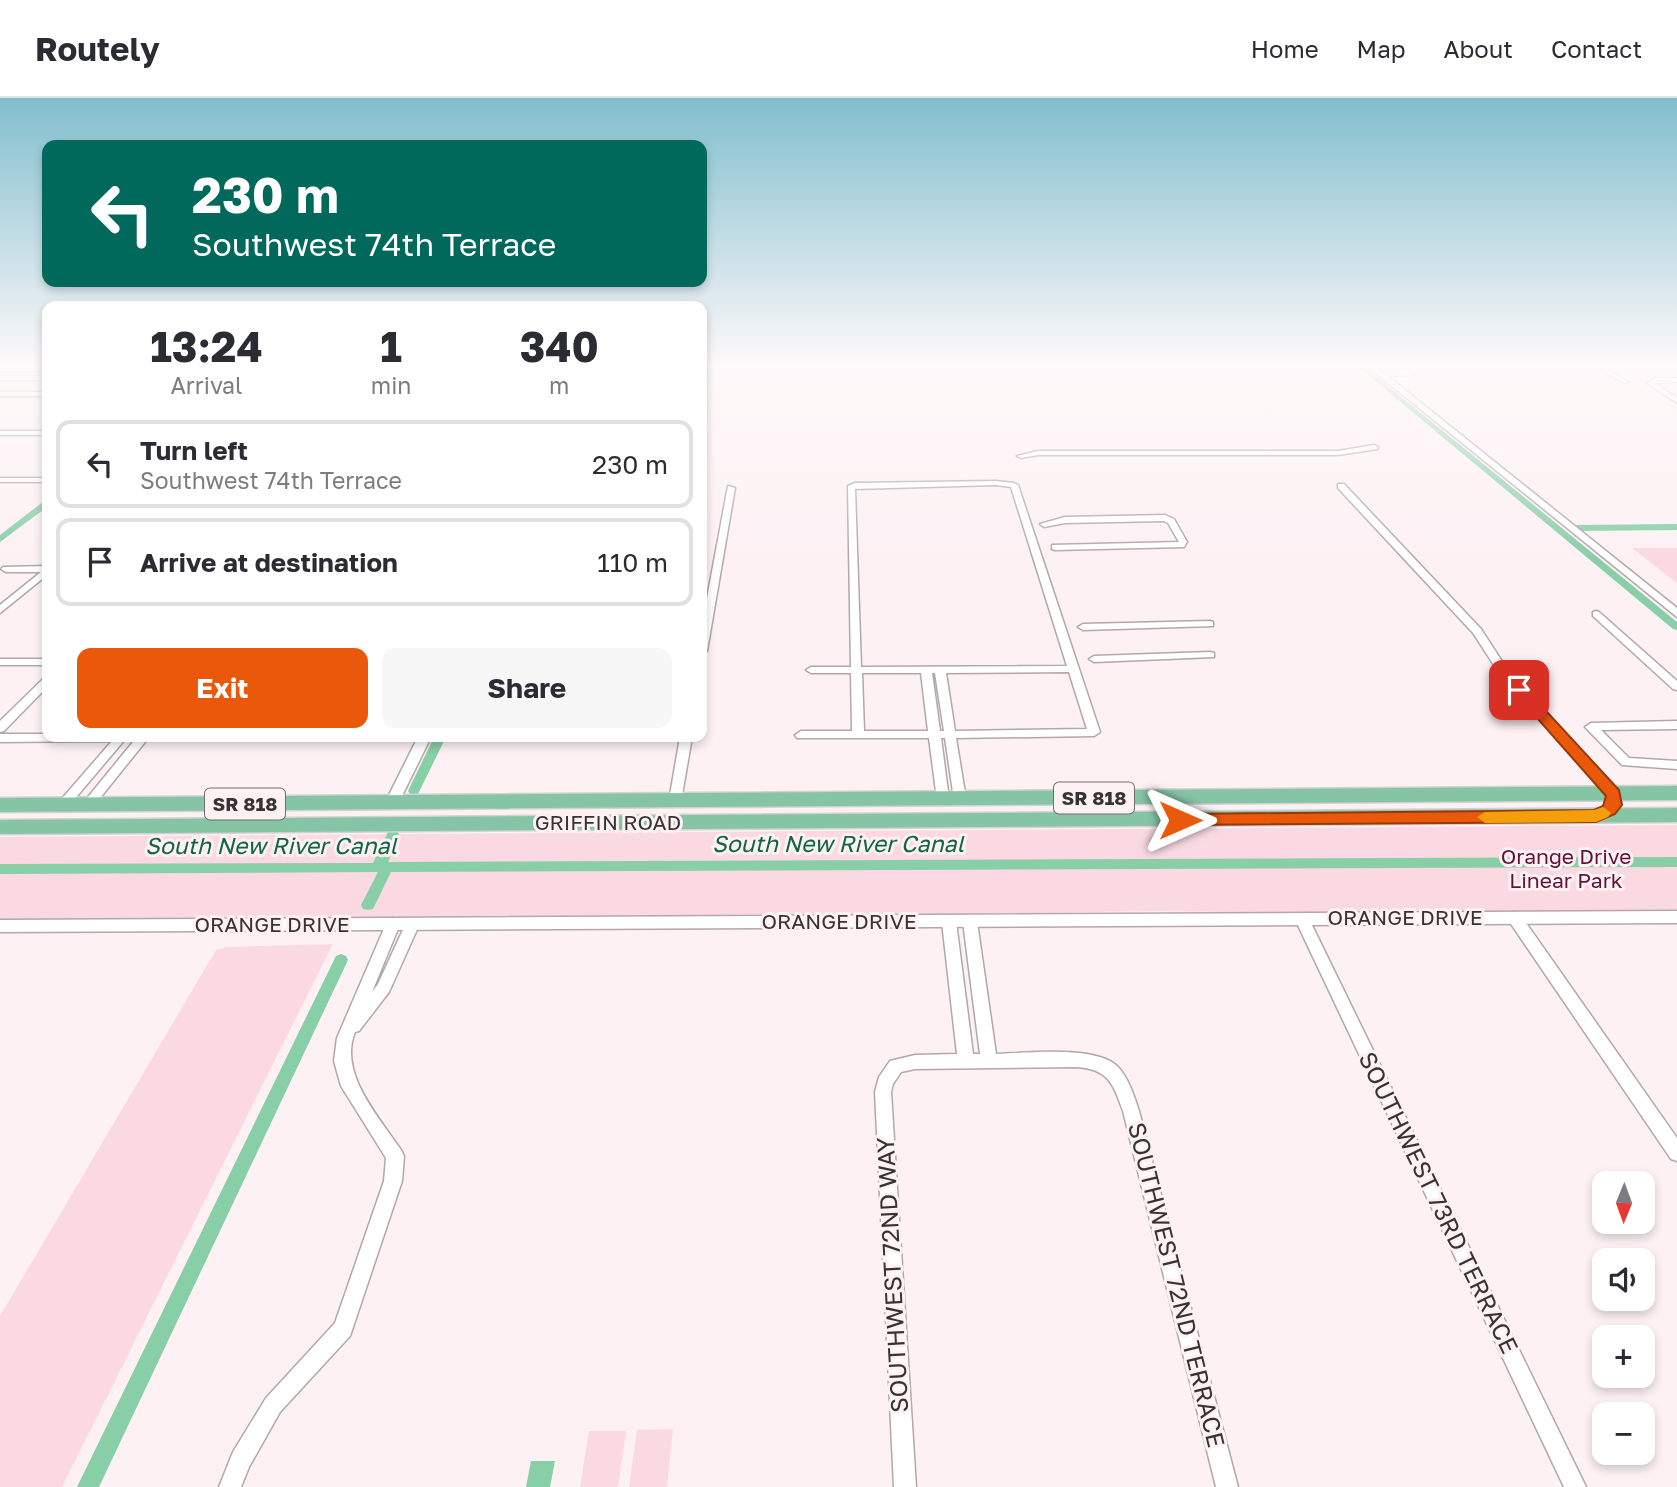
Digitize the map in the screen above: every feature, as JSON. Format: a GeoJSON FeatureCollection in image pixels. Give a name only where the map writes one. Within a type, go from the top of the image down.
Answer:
{"type":"FeatureCollection","features":[{"type":"Feature","properties":{"kind":"main road","name":"GRIFFIN ROAD"},"geometry":{"type":"LineString","coordinates":[[0,806],[1677,793]]}},
{"type":"Feature","properties":{"kind":"main road"},"geometry":{"type":"LineString","coordinates":[[1596,816],[1614,805],[1614,794]]}},
{"type":"Feature","properties":{"kind":"main road"},"geometry":{"type":"LineString","coordinates":[[1651,816],[1646,805],[1656,794]]}},
{"type":"Feature","properties":{"kind":"main road"},"geometry":{"type":"LineString","coordinates":[[400,824],[411,813],[440,802]]}},
{"type":"Feature","properties":{"kind":"main road"},"geometry":{"type":"LineString","coordinates":[[327,825],[362,818],[392,803]]}},
{"type":"Feature","properties":{"kind":"main road","name":"GRIFFIN ROAD"},"geometry":{"type":"LineString","coordinates":[[0,828],[1677,815]]}},
{"type":"Feature","properties":{"kind":"street"},"geometry":{"type":"LineString","coordinates":[[1450,430],[1677,614]]}},
{"type":"Feature","properties":{"kind":"street"},"geometry":{"type":"LineString","coordinates":[[0,433],[42,433]]}},
{"type":"Feature","properties":{"kind":"street"},"geometry":{"type":"LineString","coordinates":[[1021,456],[1038,453],[1338,453],[1374,447]]}},
{"type":"Feature","properties":{"kind":"street"},"geometry":{"type":"LineString","coordinates":[[1,481],[42,480]]}},
{"type":"Feature","properties":{"kind":"street"},"geometry":{"type":"LineString","coordinates":[[801,735],[858,735],[1094,732],[1014,485],[996,482],[855,485],[851,488],[858,735]]}},
{"type":"Feature","properties":{"kind":"street"},"geometry":{"type":"LineString","coordinates":[[1340,486],[1477,631],[1503,671],[1614,794]]}},
{"type":"Feature","properties":{"kind":"street"},"geometry":{"type":"LineString","coordinates":[[707,623],[731,488]]}},
{"type":"Feature","properties":{"kind":"street"},"geometry":{"type":"LineString","coordinates":[[1044,524],[1065,520],[1166,518],[1171,521],[1183,542],[1181,545],[1055,547]]}},
{"type":"Feature","properties":{"kind":"street"},"geometry":{"type":"LineString","coordinates":[[6,569],[42,570]]}},
{"type":"Feature","properties":{"kind":"street"},"geometry":{"type":"LineString","coordinates":[[0,610],[42,574]]}},
{"type":"Feature","properties":{"kind":"street"},"geometry":{"type":"LineString","coordinates":[[1596,614],[1677,687]]}},
{"type":"Feature","properties":{"kind":"street"},"geometry":{"type":"LineString","coordinates":[[1083,627],[1210,624]]}},
{"type":"Feature","properties":{"kind":"street"},"geometry":{"type":"LineString","coordinates":[[1094,659],[1210,655]]}},
{"type":"Feature","properties":{"kind":"street"},"geometry":{"type":"LineString","coordinates":[[0,662],[42,662]]}},
{"type":"Feature","properties":{"kind":"street"},"geometry":{"type":"LineString","coordinates":[[811,670],[1074,669]]}},
{"type":"Feature","properties":{"kind":"street"},"geometry":{"type":"LineString","coordinates":[[926,670],[934,734],[952,799]]}},
{"type":"Feature","properties":{"kind":"street"},"geometry":{"type":"LineString","coordinates":[[940,670],[950,734],[952,799]]}},
{"type":"Feature","properties":{"kind":"street"},"geometry":{"type":"LineString","coordinates":[[0,728],[42,686]]}},
{"type":"Feature","properties":{"kind":"street"},"geometry":{"type":"LineString","coordinates":[[1677,725],[1591,727],[1626,762],[1677,765]]}},
{"type":"Feature","properties":{"kind":"street"},"geometry":{"type":"LineString","coordinates":[[0,738],[42,738]]}},
{"type":"Feature","properties":{"kind":"street"},"geometry":{"type":"LineString","coordinates":[[63,805],[117,742]]}},
{"type":"Feature","properties":{"kind":"street"},"geometry":{"type":"LineString","coordinates":[[88,805],[139,742]]}},
{"type":"Feature","properties":{"kind":"street"},"geometry":{"type":"LineString","coordinates":[[392,803],[422,742]]}},
{"type":"Feature","properties":{"kind":"street"},"geometry":{"type":"LineString","coordinates":[[675,801],[686,742]]}},
{"type":"Feature","properties":{"kind":"street","name":"ORANGE DRIVE"},"geometry":{"type":"LineString","coordinates":[[0,926],[1677,917]]}},
{"type":"Feature","properties":{"kind":"street"},"geometry":{"type":"LineString","coordinates":[[1514,918],[1677,1153]]}},
{"type":"Feature","properties":{"kind":"street","name":"SOUTHWEST 73RD TERRACE"},"geometry":{"type":"LineString","coordinates":[[1302,919],[1575,1487]]}},
{"type":"Feature","properties":{"kind":"street"},"geometry":{"type":"LineString","coordinates":[[949,922],[966,1061]]}},
{"type":"Feature","properties":{"kind":"street"},"geometry":{"type":"LineString","coordinates":[[970,922],[989,1061]]}},
{"type":"Feature","properties":{"kind":"street"},"geometry":{"type":"LineString","coordinates":[[230,1487],[241,1460],[273,1405],[343,1329],[393,1181],[395,1156],[343,1071],[345,1038],[393,924]]}},
{"type":"Feature","properties":{"kind":"street"},"geometry":{"type":"LineString","coordinates":[[345,1038],[384,988],[412,925]]}},
{"type":"Feature","properties":{"kind":"street"},"geometry":{"type":"LineString","coordinates":[[896,1066],[915,1062],[1095,1060],[1108,1066],[1122,1083]]}},
{"type":"Feature","properties":{"kind":"street","name":"SOUTHWEST 72ND WAY"},"geometry":{"type":"LineString","coordinates":[[896,1066],[885,1082],[883,1092],[905,1487]]}},
{"type":"Feature","properties":{"kind":"street","name":"SOUTHWEST 72ND TERRACE"},"geometry":{"type":"LineString","coordinates":[[1122,1083],[1227,1487]]}},
{"type":"Feature","properties":{"kind":"green space"},"geometry":{"type":"Polygon","coordinates":[[[1632,548],[1677,548],[1677,583],[1632,548]]]}},
{"type":"Feature","properties":{"kind":"green space","name":"Orange Drive Linear Park"},"geometry":{"type":"Polygon","coordinates":[[[1677,825],[1677,911],[1155,911],[784,917],[0,921],[0,837],[1677,825]]]}},
{"type":"Feature","properties":{"kind":"green space"},"geometry":{"type":"Polygon","coordinates":[[[333,944],[62,1487],[0,1487],[0,1316],[216,950],[226,947],[333,944]]]}},
{"type":"Feature","properties":{"kind":"green space"},"geometry":{"type":"Polygon","coordinates":[[[673,1429],[667,1487],[629,1487],[637,1430],[673,1429]]]}},
{"type":"Feature","properties":{"kind":"green space"},"geometry":{"type":"Polygon","coordinates":[[[589,1431],[626,1431],[618,1487],[580,1487],[589,1431]]]}},
{"type":"Feature","properties":{"kind":"shaded area"},"geometry":{"type":"Polygon","coordinates":[[[531,1461],[555,1461],[550,1487],[526,1487],[531,1461]]]}},
{"type":"Feature","properties":{"kind":"waterway"},"geometry":{"type":"LineString","coordinates":[[1438,430],[1677,627]]}},
{"type":"Feature","properties":{"kind":"waterway"},"geometry":{"type":"LineString","coordinates":[[0,539],[42,507]]}},
{"type":"Feature","properties":{"kind":"waterway"},"geometry":{"type":"LineString","coordinates":[[1576,528],[1677,527]]}},
{"type":"Feature","properties":{"kind":"waterway"},"geometry":{"type":"LineString","coordinates":[[414,791],[438,742]]}},
{"type":"Feature","properties":{"kind":"waterway"},"geometry":{"type":"LineString","coordinates":[[378,867],[393,835]]}},
{"type":"Feature","properties":{"kind":"waterway","name":"South New River Canal"},"geometry":{"type":"LineString","coordinates":[[387,867],[1677,862]]}},
{"type":"Feature","properties":{"kind":"waterway","name":"South New River Canal"},"geometry":{"type":"LineString","coordinates":[[0,869],[387,867]]}},
{"type":"Feature","properties":{"kind":"waterway"},"geometry":{"type":"LineString","coordinates":[[368,905],[387,867]]}},
{"type":"Feature","properties":{"kind":"waterway"},"geometry":{"type":"LineString","coordinates":[[88,1487],[341,960]]}},
{"type":"Feature","properties":{"kind":"slow traffic"},"geometry":{"type":"LineString","coordinates":[[1485,817],[1596,816],[1603,813]]}},
{"type":"Feature","properties":{"kind":"route"},"geometry":{"type":"LineString","coordinates":[[1180,820],[1596,816],[1609,810],[1614,805],[1614,794],[1519,690]]}}]}
